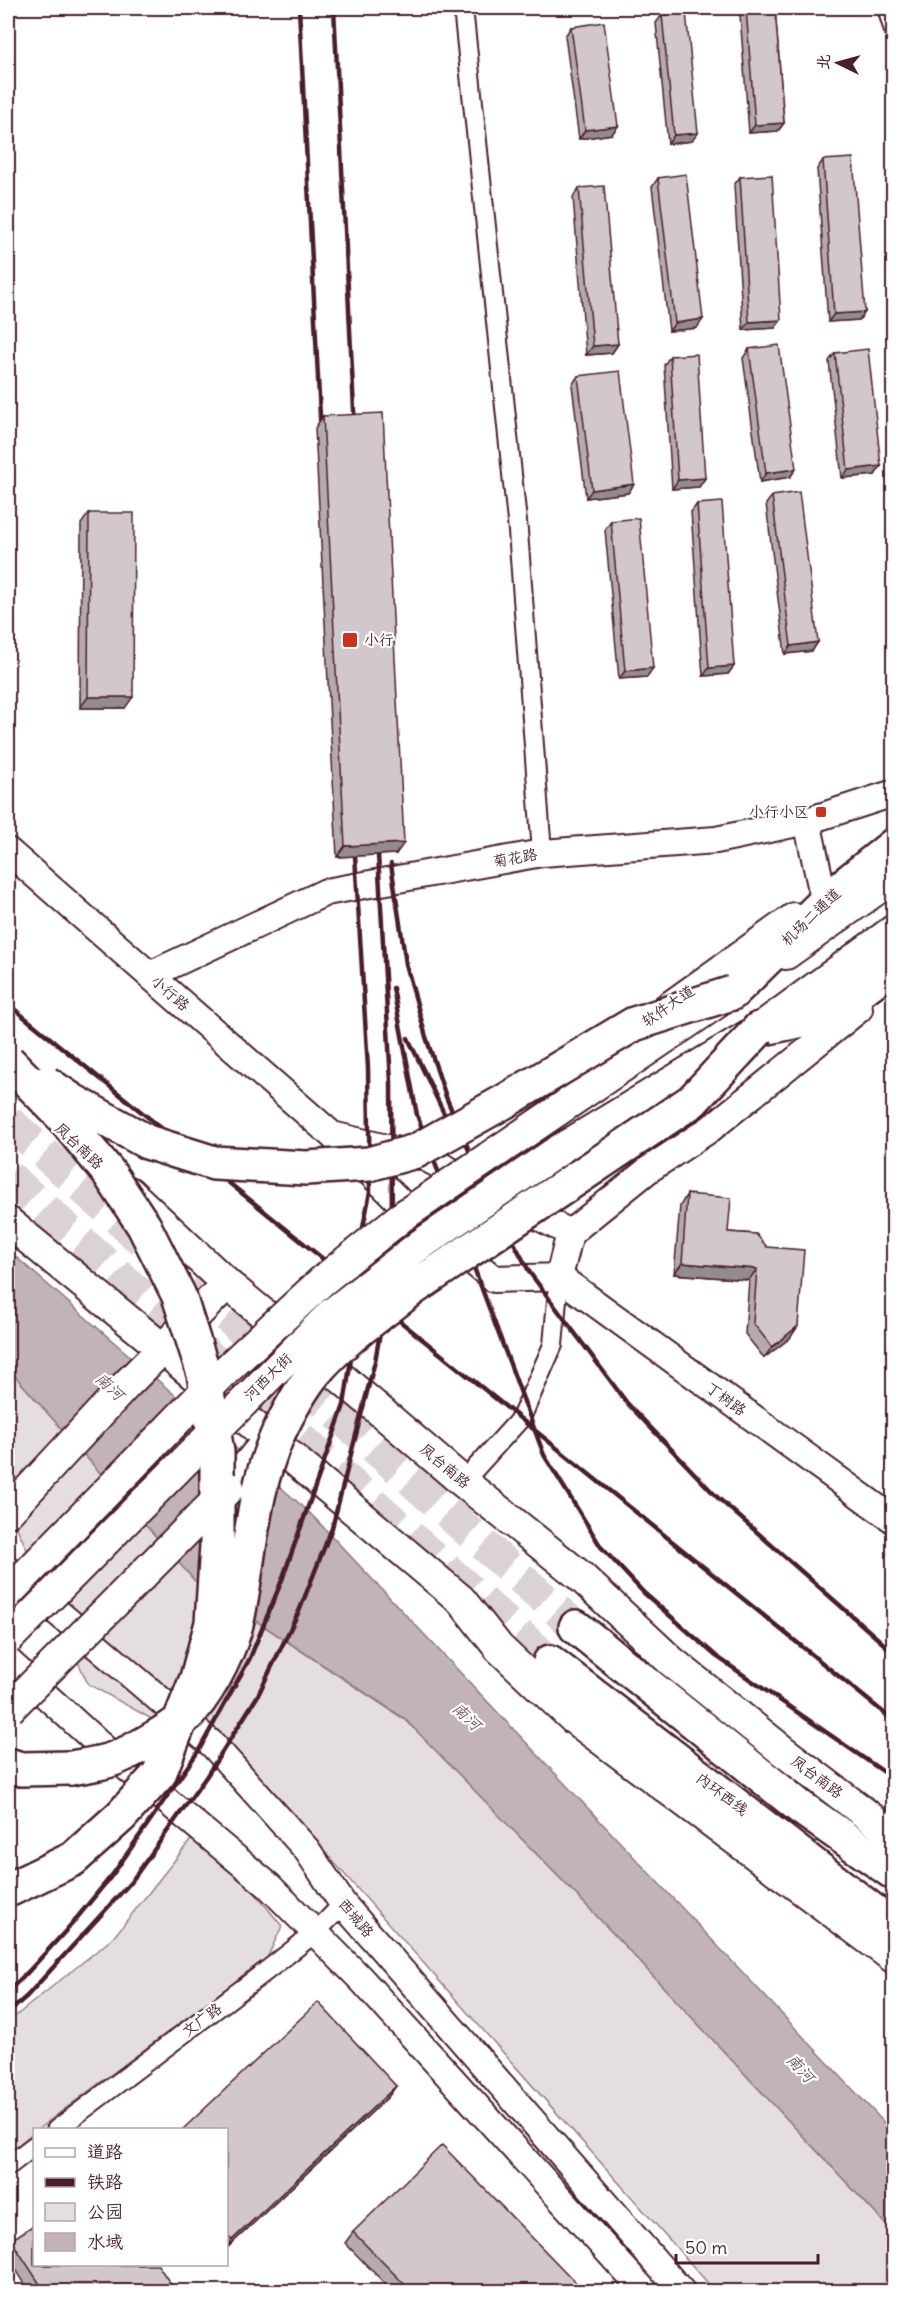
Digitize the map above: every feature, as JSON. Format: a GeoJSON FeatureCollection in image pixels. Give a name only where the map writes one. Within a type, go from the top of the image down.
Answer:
{"type":"FeatureCollection","features":[{"type":"Feature","properties":{"kind":"highway","name":"机场二通道"},"geometry":{"type":"LineString","coordinates":[[732,993],[832,895],[894,845]]}},
{"type":"Feature","properties":{"kind":"highway"},"geometry":{"type":"LineString","coordinates":[[8,1765],[21,1769],[72,1768],[109,1761],[146,1744],[191,1711],[229,1648],[238,1617],[256,1504],[268,1459],[298,1396],[316,1371],[372,1320],[412,1289],[692,1101],[759,1029],[827,1015],[894,965]]}},
{"type":"Feature","properties":{"kind":"highway"},"geometry":{"type":"LineString","coordinates":[[8,1056],[73,1101],[147,1142],[203,1159],[214,1162],[306,1168],[369,1164],[416,1151],[507,1101],[634,1024],[732,993]]}},
{"type":"Feature","properties":{"kind":"highway"},"geometry":{"type":"LineString","coordinates":[[8,1061],[60,1114],[109,1173],[144,1226],[179,1296],[204,1374],[217,1452],[217,1545],[212,1623],[197,1678],[159,1774],[121,1816],[73,1859],[8,1890]]}},
{"type":"Feature","properties":{"kind":"highway"},"geometry":{"type":"LineString","coordinates":[[576,1627],[800,1807],[894,1873]]}},
{"type":"Feature","properties":{"kind":"highway","name":"内环西线"},"geometry":{"type":"LineString","coordinates":[[550,1662],[894,1927]]}},
{"type":"Feature","properties":{"kind":"main road","name":"软件大道"},"geometry":{"type":"LineString","coordinates":[[8,1593],[222,1374],[322,1281],[399,1218],[732,993],[894,877]]}},
{"type":"Feature","properties":{"kind":"main road"},"geometry":{"type":"LineString","coordinates":[[759,1029],[894,930]]}},
{"type":"Feature","properties":{"kind":"main road","name":"河西大街"},"geometry":{"type":"LineString","coordinates":[[8,1639],[331,1314],[420,1245],[559,1150],[759,1029]]}},
{"type":"Feature","properties":{"kind":"main road","name":"凤台南路"},"geometry":{"type":"LineString","coordinates":[[8,1079],[227,1284],[463,1482],[579,1575],[671,1661],[879,1824],[894,1839]]}},
{"type":"Feature","properties":{"kind":"main road"},"geometry":{"type":"LineString","coordinates":[[8,1222],[461,1600],[499,1648],[574,1719],[894,1958]]}},
{"type":"Feature","properties":{"kind":"main road"},"geometry":{"type":"LineString","coordinates":[[8,1512],[125,1386],[227,1284]]}},
{"type":"Feature","properties":{"kind":"main road"},"geometry":{"type":"LineString","coordinates":[[8,1710],[229,1488],[268,1438],[331,1369]]}},
{"type":"Feature","properties":{"kind":"street"},"geometry":{"type":"LineString","coordinates":[[463,8],[518,531],[542,853]]}},
{"type":"Feature","properties":{"kind":"street"},"geometry":{"type":"LineString","coordinates":[[887,8],[894,32]]}},
{"type":"Feature","properties":{"kind":"street","name":"菊花路"},"geometry":{"type":"LineString","coordinates":[[150,975],[326,892],[542,853],[716,840],[807,821],[894,793]]}},
{"type":"Feature","properties":{"kind":"street"},"geometry":{"type":"LineString","coordinates":[[807,821],[823,895]]}},
{"type":"Feature","properties":{"kind":"street","name":"软件大道"},"geometry":{"type":"LineString","coordinates":[[424,1157],[515,1111],[741,955],[823,895],[894,829]]}},
{"type":"Feature","properties":{"kind":"street","name":"小行路"},"geometry":{"type":"LineString","coordinates":[[8,851],[332,1135],[399,1201],[494,1279],[559,1277]]}},
{"type":"Feature","properties":{"kind":"street"},"geometry":{"type":"LineString","coordinates":[[463,1482],[520,1418],[553,1345],[559,1277],[570,1233],[648,1170],[710,1129],[894,981]]}},
{"type":"Feature","properties":{"kind":"street","name":"小行路"},"geometry":{"type":"LineString","coordinates":[[332,1135],[424,1157],[570,1233]]}},
{"type":"Feature","properties":{"kind":"street","name":"丁树路"},"geometry":{"type":"LineString","coordinates":[[559,1277],[894,1521]]}},
{"type":"Feature","properties":{"kind":"street","name":"西城路"},"geometry":{"type":"LineString","coordinates":[[8,1570],[213,1745],[307,1850],[343,1904],[682,2292]]}},
{"type":"Feature","properties":{"kind":"street"},"geometry":{"type":"LineString","coordinates":[[8,1661],[100,1745],[269,1886],[316,1932],[645,2292]]}},
{"type":"Feature","properties":{"kind":"street","name":"文广路"},"geometry":{"type":"LineString","coordinates":[[59,2128],[316,1932],[343,1904]]}},
{"type":"Feature","properties":{"kind":"street"},"geometry":{"type":"LineString","coordinates":[[8,2166],[33,2147]]}},
{"type":"Feature","properties":{"kind":"green space"},"geometry":{"type":"Polygon","coordinates":[[[8,1368],[194,1580],[408,1722],[592,1911],[893,2232],[893,2291],[715,2291],[259,1778],[88,1684],[8,1508],[8,1368]]]}},
{"type":"Feature","properties":{"kind":"green space"},"geometry":{"type":"Polygon","coordinates":[[[201,1827],[282,1926],[267,1958],[39,2128],[33,2128],[33,2133],[8,2153],[8,2022],[113,1938],[201,1827]]]}},
{"type":"Feature","properties":{"kind":"water","name":"南河"},"geometry":{"type":"Polygon","coordinates":[[[8,1250],[308,1511],[893,2132],[893,2232],[592,1911],[404,1718],[194,1580],[8,1368],[8,1250]]]}},
{"type":"Feature","properties":{"kind":"building"},"geometry":{"type":"Polygon","coordinates":[[[746,8],[775,8],[784,123],[755,125],[746,8]]]}},
{"type":"Feature","properties":{"kind":"building"},"geometry":{"type":"Polygon","coordinates":[[[686,12],[698,133],[674,135],[662,15],[686,12]]]}},
{"type":"Feature","properties":{"kind":"building"},"geometry":{"type":"Polygon","coordinates":[[[604,22],[618,126],[585,130],[571,27],[604,22]]]}},
{"type":"Feature","properties":{"kind":"building"},"geometry":{"type":"Polygon","coordinates":[[[853,158],[865,312],[834,314],[823,160],[853,158]]]}},
{"type":"Feature","properties":{"kind":"building"},"geometry":{"type":"Polygon","coordinates":[[[686,174],[703,319],[675,323],[658,178],[686,174]]]}},
{"type":"Feature","properties":{"kind":"building"},"geometry":{"type":"Polygon","coordinates":[[[772,175],[781,320],[749,322],[740,177],[772,175]]]}},
{"type":"Feature","properties":{"kind":"building"},"geometry":{"type":"Polygon","coordinates":[[[604,186],[618,344],[593,346],[579,188],[604,186]]]}},
{"type":"Feature","properties":{"kind":"building"},"geometry":{"type":"Polygon","coordinates":[[[779,345],[796,469],[766,473],[749,349],[779,345]]]}},
{"type":"Feature","properties":{"kind":"building"},"geometry":{"type":"Polygon","coordinates":[[[868,349],[881,466],[848,470],[835,353],[868,349]]]}},
{"type":"Feature","properties":{"kind":"building"},"geometry":{"type":"Polygon","coordinates":[[[697,354],[705,478],[678,480],[670,356],[697,354]]]}},
{"type":"Feature","properties":{"kind":"building"},"geometry":{"type":"Polygon","coordinates":[[[620,371],[634,484],[592,490],[578,376],[620,371]]]}},
{"type":"Feature","properties":{"kind":"building"},"geometry":{"type":"Polygon","coordinates":[[[383,413],[404,843],[345,846],[323,416],[383,413]]]}},
{"type":"Feature","properties":{"kind":"building"},"geometry":{"type":"Polygon","coordinates":[[[799,492],[818,642],[791,646],[772,496],[799,492]]]}},
{"type":"Feature","properties":{"kind":"building"},"geometry":{"type":"Polygon","coordinates":[[[722,502],[734,666],[709,668],[697,504],[722,502]]]}},
{"type":"Feature","properties":{"kind":"building"},"geometry":{"type":"Polygon","coordinates":[[[89,513],[134,513],[133,697],[88,697],[89,513]]]}},
{"type":"Feature","properties":{"kind":"building"},"geometry":{"type":"Polygon","coordinates":[[[639,518],[653,668],[625,671],[611,521],[639,518]]]}},
{"type":"Feature","properties":{"kind":"building"},"geometry":{"type":"Polygon","coordinates":[[[687,1194],[731,1198],[728,1232],[756,1234],[767,1247],[804,1250],[798,1326],[772,1347],[753,1323],[757,1269],[682,1263],[687,1194]]]}},
{"type":"Feature","properties":{"kind":"building"},"geometry":{"type":"Polygon","coordinates":[[[318,2002],[396,2086],[232,2240],[228,2237],[228,2128],[184,2128],[318,2002]]]}},
{"type":"Feature","properties":{"kind":"building"},"geometry":{"type":"Polygon","coordinates":[[[442,2145],[585,2292],[412,2292],[353,2232],[442,2145]]]}},
{"type":"Feature","properties":{"kind":"building"},"geometry":{"type":"Polygon","coordinates":[[[33,2226],[33,2266],[159,2266],[176,2292],[45,2292],[11,2240],[33,2226]]]}},
{"type":"Feature","properties":{"kind":"tunnel"},"geometry":{"type":"LineString","coordinates":[[8,1121],[576,1627]]}},
{"type":"Feature","properties":{"kind":"tunnel"},"geometry":{"type":"LineString","coordinates":[[8,1176],[550,1662]]}},
{"type":"Feature","properties":{"kind":"railway"},"geometry":{"type":"LineString","coordinates":[[299,8],[321,436]]}},
{"type":"Feature","properties":{"kind":"railway"},"geometry":{"type":"LineString","coordinates":[[334,8],[355,430]]}},
{"type":"Feature","properties":{"kind":"railway"},"geometry":{"type":"LineString","coordinates":[[8,2013],[27,1996],[131,1882],[206,1777],[257,1697],[300,1609],[332,1528],[375,1361],[387,1294],[392,1225],[391,1082],[377,837]]}},
{"type":"Feature","properties":{"kind":"railway"},"geometry":{"type":"LineString","coordinates":[[8,1991],[71,1925],[113,1874],[199,1750],[250,1658],[282,1580],[344,1405],[355,1333],[357,1258],[370,1192],[368,1068],[354,839]]}},
{"type":"Feature","properties":{"kind":"railway"},"geometry":{"type":"LineString","coordinates":[[391,864],[406,964],[426,1037],[446,1097],[486,1190],[530,1273],[627,1403],[717,1497],[894,1653]]}},
{"type":"Feature","properties":{"kind":"railway"},"geometry":{"type":"LineString","coordinates":[[393,988],[417,1115],[544,1455],[601,1547],[644,1593],[716,1656],[894,1779]]}},
{"type":"Feature","properties":{"kind":"railway"},"geometry":{"type":"LineString","coordinates":[[8,1004],[894,1721]]}},
{"type":"Feature","properties":{"kind":"railway"},"geometry":{"type":"LineString","coordinates":[[408,1038],[449,1124]]}},
{"type":"Feature","properties":{"kind":"place","name":"小行"},"geometry":{"type":"Point","coordinates":[350,640]}},
{"type":"Feature","properties":{"kind":"place","name":"小行小区"},"geometry":{"type":"Point","coordinates":[821,812]}}]}
